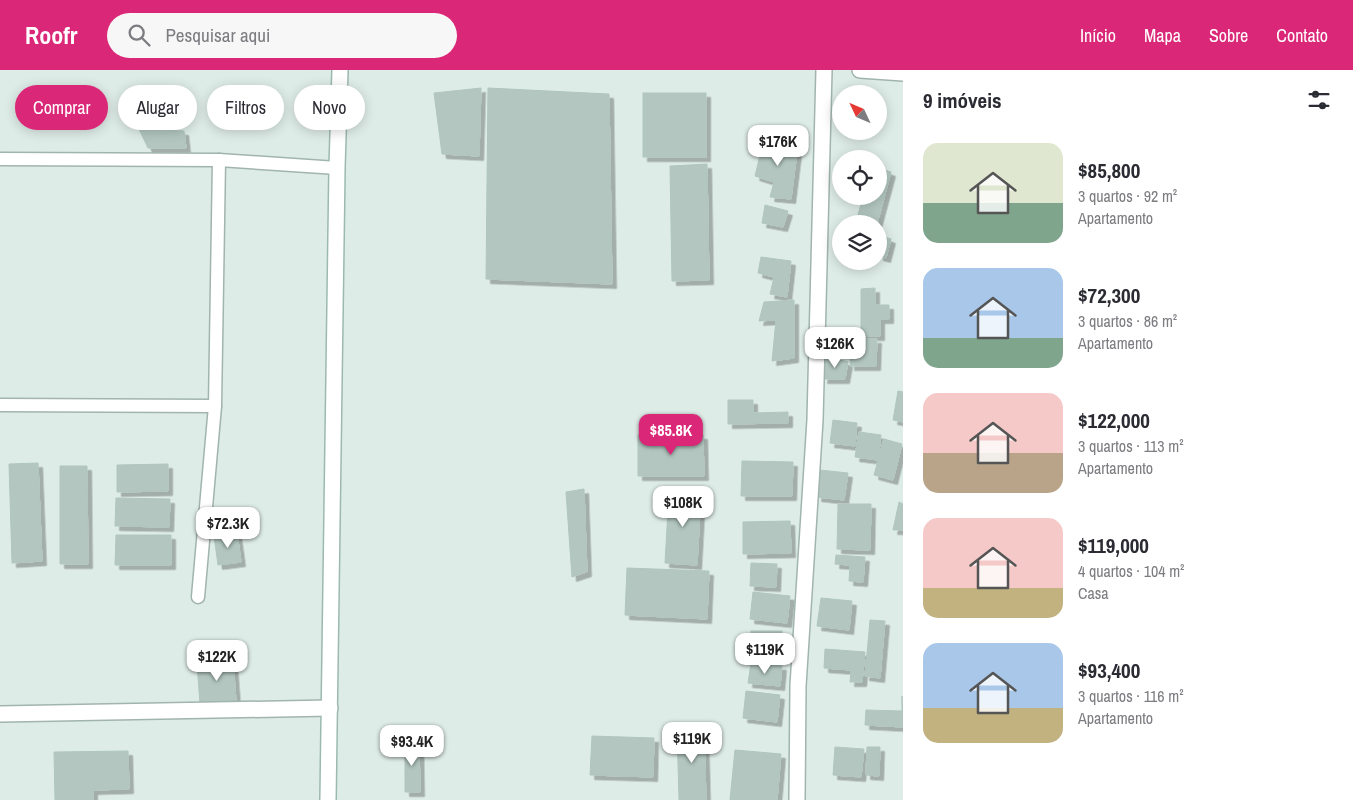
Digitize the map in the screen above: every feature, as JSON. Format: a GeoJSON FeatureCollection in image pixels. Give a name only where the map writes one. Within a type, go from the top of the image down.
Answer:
{"type":"FeatureCollection","features":[{"type":"Feature","properties":{"kind":"street"},"geometry":{"type":"LineString","coordinates":[[328,800],[340,70]]}},
{"type":"Feature","properties":{"kind":"street"},"geometry":{"type":"LineString","coordinates":[[797,800],[798,686],[815,420],[824,70]]}},
{"type":"Feature","properties":{"kind":"street"},"geometry":{"type":"LineString","coordinates":[[860,70],[903,73]]}},
{"type":"Feature","properties":{"kind":"street"},"geometry":{"type":"LineString","coordinates":[[0,714],[330,708]]}},
{"type":"Feature","properties":{"kind":"lane"},"geometry":{"type":"LineString","coordinates":[[0,159],[219,160],[337,168]]}},
{"type":"Feature","properties":{"kind":"lane"},"geometry":{"type":"LineString","coordinates":[[198,597],[215,406],[219,160]]}},
{"type":"Feature","properties":{"kind":"lane"},"geometry":{"type":"LineString","coordinates":[[0,405],[215,406]]}},
{"type":"Feature","properties":{"kind":"building"},"geometry":{"type":"Polygon","coordinates":[[[481,88],[479,156],[442,154],[434,93],[481,88]]]}},
{"type":"Feature","properties":{"kind":"building"},"geometry":{"type":"Polygon","coordinates":[[[488,88],[609,94],[612,284],[486,279],[488,88]]]}},
{"type":"Feature","properties":{"kind":"building"},"geometry":{"type":"Polygon","coordinates":[[[643,93],[706,93],[706,157],[643,157],[643,93]]]}},
{"type":"Feature","properties":{"kind":"building"},"geometry":{"type":"Polygon","coordinates":[[[139,130],[184,131],[186,148],[148,148],[139,130]]]}},
{"type":"Feature","properties":{"kind":"building"},"geometry":{"type":"Polygon","coordinates":[[[763,142],[798,144],[791,199],[770,197],[774,182],[755,176],[763,142]]]}},
{"type":"Feature","properties":{"kind":"building"},"geometry":{"type":"Polygon","coordinates":[[[707,164],[709,280],[672,281],[670,166],[707,164]]]}},
{"type":"Feature","properties":{"kind":"building"},"geometry":{"type":"Polygon","coordinates":[[[887,171],[891,172],[887,187],[887,171]]]}},
{"type":"Feature","properties":{"kind":"building"},"geometry":{"type":"Polygon","coordinates":[[[765,205],[788,211],[783,227],[762,223],[765,205]]]}},
{"type":"Feature","properties":{"kind":"building"},"geometry":{"type":"Polygon","coordinates":[[[861,205],[882,205],[879,215],[858,215],[861,205]]]}},
{"type":"Feature","properties":{"kind":"building"},"geometry":{"type":"Polygon","coordinates":[[[887,238],[891,239],[887,254],[887,238]]]}},
{"type":"Feature","properties":{"kind":"building"},"geometry":{"type":"Polygon","coordinates":[[[761,257],[791,261],[787,297],[770,294],[774,277],[758,273],[761,257]]]}},
{"type":"Feature","properties":{"kind":"building"},"geometry":{"type":"Polygon","coordinates":[[[875,288],[875,305],[889,305],[889,319],[880,319],[880,336],[861,336],[861,289],[875,288]]]}},
{"type":"Feature","properties":{"kind":"building"},"geometry":{"type":"Polygon","coordinates":[[[794,300],[794,358],[772,361],[776,320],[759,321],[764,302],[794,300]]]}},
{"type":"Feature","properties":{"kind":"building"},"geometry":{"type":"Polygon","coordinates":[[[851,339],[877,339],[876,366],[850,366],[851,339]]]}},
{"type":"Feature","properties":{"kind":"building"},"geometry":{"type":"Polygon","coordinates":[[[826,356],[848,362],[845,379],[823,379],[826,356]]]}},
{"type":"Feature","properties":{"kind":"building"},"geometry":{"type":"Polygon","coordinates":[[[898,391],[903,392],[903,422],[893,420],[898,391]]]}},
{"type":"Feature","properties":{"kind":"building"},"geometry":{"type":"Polygon","coordinates":[[[728,400],[753,400],[753,413],[788,412],[788,423],[728,424],[728,400]]]}},
{"type":"Feature","properties":{"kind":"building"},"geometry":{"type":"Polygon","coordinates":[[[833,420],[857,423],[855,446],[830,443],[833,420]]]}},
{"type":"Feature","properties":{"kind":"building"},"geometry":{"type":"Polygon","coordinates":[[[859,432],[881,435],[878,460],[855,457],[859,432]]]}},
{"type":"Feature","properties":{"kind":"building"},"geometry":{"type":"Polygon","coordinates":[[[638,435],[703,435],[704,476],[638,476],[638,435]]]}},
{"type":"Feature","properties":{"kind":"building"},"geometry":{"type":"Polygon","coordinates":[[[884,439],[902,444],[893,480],[874,475],[884,439]]]}},
{"type":"Feature","properties":{"kind":"building"},"geometry":{"type":"Polygon","coordinates":[[[742,461],[793,462],[792,496],[741,496],[742,461]]]}},
{"type":"Feature","properties":{"kind":"building"},"geometry":{"type":"Polygon","coordinates":[[[38,463],[42,561],[12,563],[9,464],[38,463]]]}},
{"type":"Feature","properties":{"kind":"building"},"geometry":{"type":"Polygon","coordinates":[[[168,464],[168,491],[117,492],[117,465],[168,464]]]}},
{"type":"Feature","properties":{"kind":"building"},"geometry":{"type":"Polygon","coordinates":[[[60,466],[87,466],[88,564],[60,564],[60,466]]]}},
{"type":"Feature","properties":{"kind":"building"},"geometry":{"type":"Polygon","coordinates":[[[820,470],[848,473],[844,500],[817,497],[820,470]]]}},
{"type":"Feature","properties":{"kind":"building"},"geometry":{"type":"Polygon","coordinates":[[[584,489],[587,572],[572,577],[566,492],[584,489]]]}},
{"type":"Feature","properties":{"kind":"building"},"geometry":{"type":"Polygon","coordinates":[[[669,492],[701,494],[697,565],[665,563],[669,492]]]}},
{"type":"Feature","properties":{"kind":"building"},"geometry":{"type":"Polygon","coordinates":[[[116,498],[170,499],[169,527],[115,526],[116,498]]]}},
{"type":"Feature","properties":{"kind":"building"},"geometry":{"type":"Polygon","coordinates":[[[899,502],[903,504],[903,530],[893,530],[899,502]]]}},
{"type":"Feature","properties":{"kind":"building"},"geometry":{"type":"Polygon","coordinates":[[[838,504],[871,504],[870,550],[837,549],[838,504]]]}},
{"type":"Feature","properties":{"kind":"building"},"geometry":{"type":"Polygon","coordinates":[[[790,521],[791,553],[743,554],[743,522],[790,521]]]}},
{"type":"Feature","properties":{"kind":"building"},"geometry":{"type":"Polygon","coordinates":[[[237,533],[241,562],[218,565],[214,536],[237,533]]]}},
{"type":"Feature","properties":{"kind":"building"},"geometry":{"type":"Polygon","coordinates":[[[116,535],[171,535],[171,565],[115,565],[116,535]]]}},
{"type":"Feature","properties":{"kind":"building"},"geometry":{"type":"Polygon","coordinates":[[[836,555],[865,557],[863,582],[849,581],[850,565],[835,564],[836,555]]]}},
{"type":"Feature","properties":{"kind":"building"},"geometry":{"type":"Polygon","coordinates":[[[751,563],[777,564],[776,587],[750,586],[751,563]]]}},
{"type":"Feature","properties":{"kind":"building"},"geometry":{"type":"Polygon","coordinates":[[[627,568],[709,571],[707,619],[625,615],[627,568]]]}},
{"type":"Feature","properties":{"kind":"building"},"geometry":{"type":"Polygon","coordinates":[[[753,592],[790,596],[787,623],[750,619],[753,592]]]}},
{"type":"Feature","properties":{"kind":"building"},"geometry":{"type":"Polygon","coordinates":[[[821,598],[852,601],[849,630],[817,626],[821,598]]]}},
{"type":"Feature","properties":{"kind":"building"},"geometry":{"type":"Polygon","coordinates":[[[870,620],[885,621],[880,678],[865,676],[870,620]]]}},
{"type":"Feature","properties":{"kind":"building"},"geometry":{"type":"Polygon","coordinates":[[[751,631],[782,631],[782,656],[751,656],[751,631]]]}},
{"type":"Feature","properties":{"kind":"building"},"geometry":{"type":"Polygon","coordinates":[[[825,649],[865,652],[862,682],[850,682],[851,670],[824,668],[825,649]]]}},
{"type":"Feature","properties":{"kind":"building"},"geometry":{"type":"Polygon","coordinates":[[[233,661],[236,701],[200,704],[197,664],[233,661]]]}},
{"type":"Feature","properties":{"kind":"building"},"geometry":{"type":"Polygon","coordinates":[[[751,663],[782,666],[780,686],[748,683],[751,663]]]}},
{"type":"Feature","properties":{"kind":"building"},"geometry":{"type":"Polygon","coordinates":[[[746,691],[780,695],[777,722],[743,718],[746,691]]]}},
{"type":"Feature","properties":{"kind":"building"},"geometry":{"type":"Polygon","coordinates":[[[902,696],[903,727],[865,725],[866,710],[902,711],[902,696]]]}},
{"type":"Feature","properties":{"kind":"building"},"geometry":{"type":"Polygon","coordinates":[[[704,727],[706,800],[679,800],[677,728],[704,727]]]}},
{"type":"Feature","properties":{"kind":"building"},"geometry":{"type":"Polygon","coordinates":[[[592,736],[654,738],[653,777],[590,775],[592,736]]]}},
{"type":"Feature","properties":{"kind":"building"},"geometry":{"type":"Polygon","coordinates":[[[419,739],[420,792],[405,792],[405,743],[419,739]]]}},
{"type":"Feature","properties":{"kind":"building"},"geometry":{"type":"Polygon","coordinates":[[[835,747],[864,749],[861,777],[833,775],[835,747]]]}},
{"type":"Feature","properties":{"kind":"building"},"geometry":{"type":"Polygon","coordinates":[[[867,747],[880,747],[879,776],[866,775],[867,747]]]}},
{"type":"Feature","properties":{"kind":"building"},"geometry":{"type":"Polygon","coordinates":[[[735,750],[781,754],[777,800],[730,800],[735,750]]]}},
{"type":"Feature","properties":{"kind":"building"},"geometry":{"type":"Polygon","coordinates":[[[128,751],[129,789],[93,790],[93,800],[55,800],[54,752],[128,751]]]}}]}
